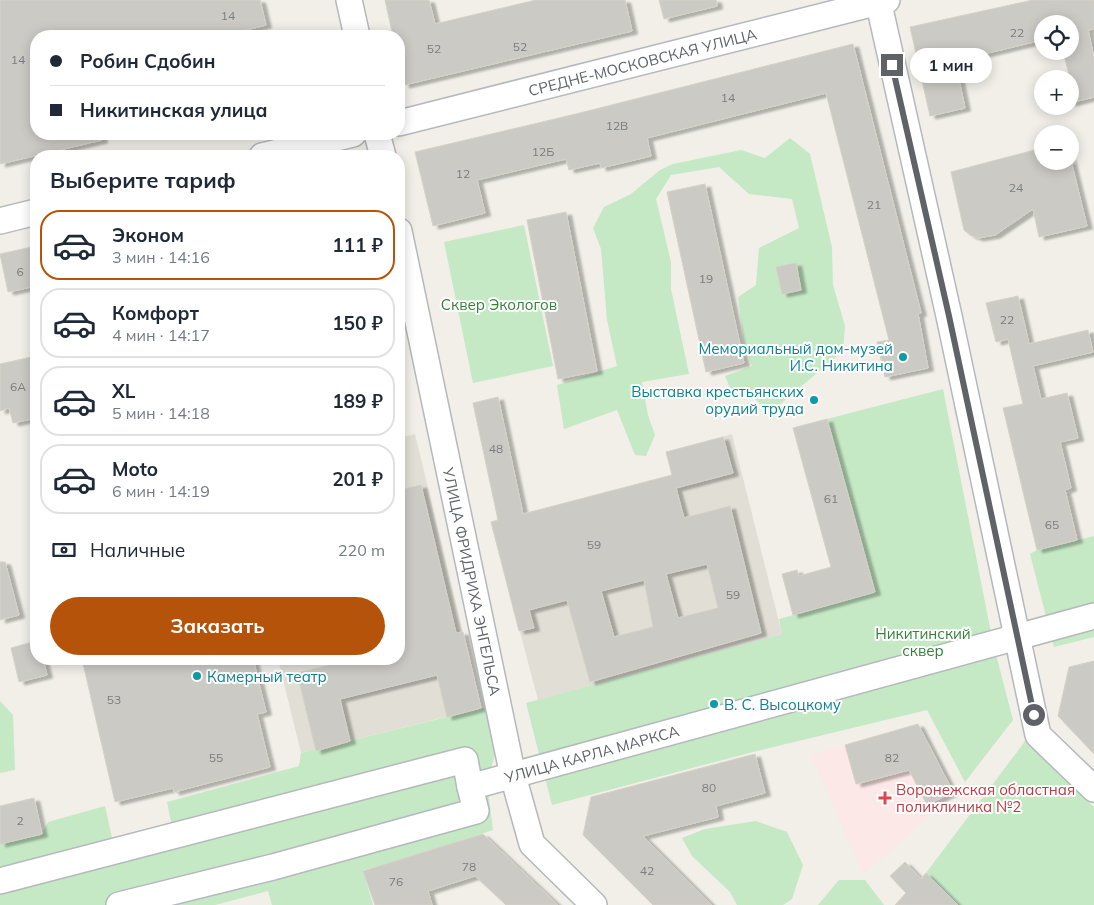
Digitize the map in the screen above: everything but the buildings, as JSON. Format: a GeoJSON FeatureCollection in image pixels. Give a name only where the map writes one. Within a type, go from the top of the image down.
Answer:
{"type":"FeatureCollection","features":[{"type":"Feature","properties":{"kind":"street"},"geometry":{"type":"LineString","coordinates":[[349,0],[356,30]]}},
{"type":"Feature","properties":{"kind":"street"},"geometry":{"type":"LineString","coordinates":[[881,1],[1038,735],[1094,789]]}},
{"type":"Feature","properties":{"kind":"street","name":"СРЕДНЕ-МОСКОВСКАЯ УЛИЦА"},"geometry":{"type":"LineString","coordinates":[[405,121],[881,1]]}},
{"type":"Feature","properties":{"kind":"street"},"geometry":{"type":"LineString","coordinates":[[287,150],[328,140]]}},
{"type":"Feature","properties":{"kind":"street"},"geometry":{"type":"LineString","coordinates":[[0,221],[30,214]]}},
{"type":"Feature","properties":{"kind":"street","name":"УЛИЦА ФРИДРИХА ЭНГЕЛЬСА"},"geometry":{"type":"LineString","coordinates":[[405,260],[513,776],[532,844],[594,905]]}},
{"type":"Feature","properties":{"kind":"street","name":"УЛИЦА КАРЛА МАРКСА"},"geometry":{"type":"LineString","coordinates":[[470,787],[1094,616]]}},
{"type":"Feature","properties":{"kind":"street"},"geometry":{"type":"LineString","coordinates":[[0,880],[465,760],[476,811],[273,867],[119,905]]}},
{"type":"Feature","properties":{"kind":"shaded area"},"geometry":{"type":"Polygon","coordinates":[[[415,434],[481,708],[301,753],[279,665],[405,665],[405,436],[415,434]]]}},
{"type":"Feature","properties":{"kind":"shaded area"},"geometry":{"type":"Polygon","coordinates":[[[732,434],[782,634],[538,700],[491,522],[672,475],[666,452],[732,434]]]}},
{"type":"Feature","properties":{"kind":"shaded area","name":"Воронежская областная поликлиника №2"},"geometry":{"type":"Polygon","coordinates":[[[918,724],[953,792],[928,805],[933,813],[863,874],[811,755],[918,724]]]}},
{"type":"Feature","properties":{"kind":"green space"},"geometry":{"type":"Polygon","coordinates":[[[790,138],[810,154],[832,247],[833,285],[845,326],[843,351],[778,406],[760,404],[745,388],[731,390],[725,376],[752,366],[744,344],[738,297],[756,285],[759,248],[799,228],[792,199],[749,194],[719,167],[671,175],[656,199],[671,262],[671,289],[689,374],[642,382],[648,415],[655,435],[646,456],[635,455],[617,410],[564,429],[557,385],[617,366],[607,320],[601,249],[593,228],[604,207],[631,194],[660,170],[673,164],[741,150],[765,158],[790,138]],[[796,264],[776,267],[782,294],[801,290],[796,264]]]}},
{"type":"Feature","properties":{"kind":"green space","name":"Сквер Экологов"},"geometry":{"type":"Polygon","coordinates":[[[524,225],[553,366],[473,383],[444,242],[524,225]]]}},
{"type":"Feature","properties":{"kind":"green space","name":"Никитинский сквер"},"geometry":{"type":"Polygon","coordinates":[[[943,389],[993,643],[1013,720],[965,782],[927,710],[753,752],[552,805],[526,703],[782,634],[779,619],[875,592],[827,419],[943,389]]]}},
{"type":"Feature","properties":{"kind":"green space"},"geometry":{"type":"Polygon","coordinates":[[[1094,536],[1094,637],[1054,647],[1030,554],[1037,550],[1094,536]]]}},
{"type":"Feature","properties":{"kind":"green space"},"geometry":{"type":"Polygon","coordinates":[[[0,701],[13,715],[15,770],[0,773],[0,701]]]}},
{"type":"Feature","properties":{"kind":"green space"},"geometry":{"type":"Polygon","coordinates":[[[491,706],[499,740],[487,782],[493,830],[418,855],[363,870],[373,905],[272,905],[268,891],[215,905],[0,905],[0,844],[42,834],[48,822],[105,806],[113,842],[172,827],[167,802],[299,766],[301,753],[491,706]]]}},
{"type":"Feature","properties":{"kind":"green space"},"geometry":{"type":"Polygon","coordinates":[[[1026,740],[1094,807],[1094,905],[958,905],[926,873],[1026,740]]]}},
{"type":"Feature","properties":{"kind":"green space"},"geometry":{"type":"Polygon","coordinates":[[[756,821],[787,832],[803,865],[792,899],[783,905],[737,905],[730,892],[692,856],[682,838],[705,829],[756,821]]]}},
{"type":"Feature","properties":{"kind":"green space"},"geometry":{"type":"Polygon","coordinates":[[[839,880],[865,880],[884,905],[818,905],[839,880]]]}},
{"type":"Feature","properties":{"kind":"place","name":"Мемориальный дом-музей И.С. Никитина"},"geometry":{"type":"Point","coordinates":[903,357]}},
{"type":"Feature","properties":{"kind":"place","name":"Выставка крестьянских орудий труда"},"geometry":{"type":"Point","coordinates":[814,400]}},
{"type":"Feature","properties":{"kind":"place","name":"Камерный театр"},"geometry":{"type":"Point","coordinates":[197,676]}},
{"type":"Feature","properties":{"kind":"place","name":"В. С. Высоцкому"},"geometry":{"type":"Point","coordinates":[714,704]}},
{"type":"Feature","properties":{"kind":"place","name":"Воронежская областная поликлиника №2"},"geometry":{"type":"Point","coordinates":[885,798]}},
{"type":"Feature","properties":{"kind":"route"},"geometry":{"type":"LineString","coordinates":[[892,65],[977,443],[1034,715]]}}]}
